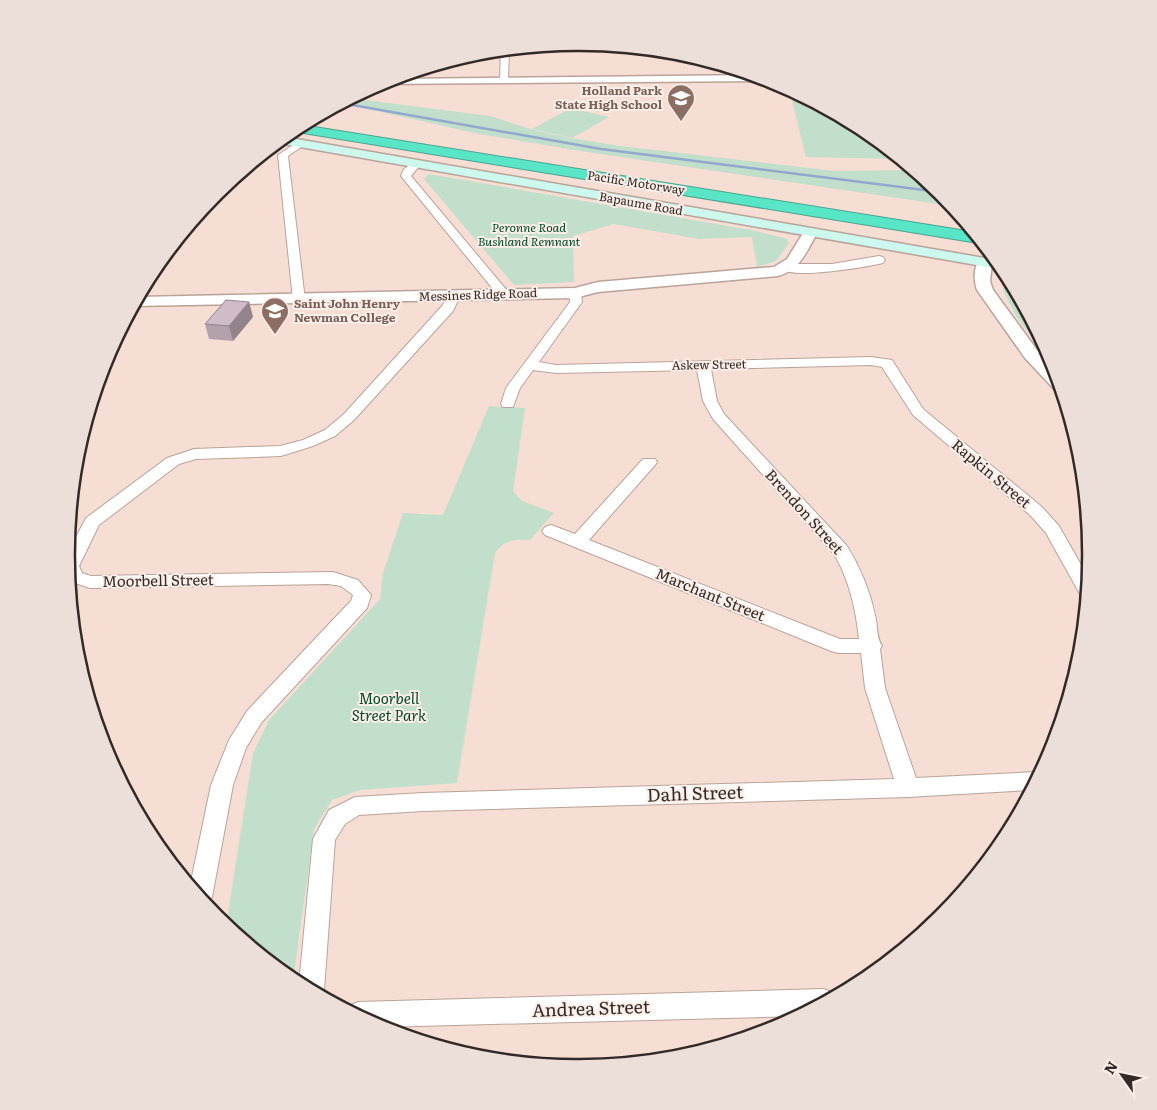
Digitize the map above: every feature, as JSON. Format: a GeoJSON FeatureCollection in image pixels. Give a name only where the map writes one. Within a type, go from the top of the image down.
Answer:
{"type":"FeatureCollection","features":[{"type":"Feature","properties":{"kind":"highway","name":"Pacific Motorway"},"geometry":{"type":"LineString","coordinates":[[324,121],[955,220]]}},
{"type":"Feature","properties":{"kind":"highway","name":"Pacific Motorway"},"geometry":{"type":"LineString","coordinates":[[299,136],[968,237]]}},
{"type":"Feature","properties":{"kind":"main road","name":"Bapaume Road"},"geometry":{"type":"LineString","coordinates":[[299,136],[416,164],[990,265]]}},
{"type":"Feature","properties":{"kind":"street"},"geometry":{"type":"LineString","coordinates":[[504,80],[505,57]]}},
{"type":"Feature","properties":{"kind":"street"},"geometry":{"type":"LineString","coordinates":[[414,79],[740,78]]}},
{"type":"Feature","properties":{"kind":"street"},"geometry":{"type":"LineString","coordinates":[[297,137],[284,156],[299,300]]}},
{"type":"Feature","properties":{"kind":"street"},"geometry":{"type":"LineString","coordinates":[[416,164],[408,171],[406,176],[505,296]]}},
{"type":"Feature","properties":{"kind":"street"},"geometry":{"type":"LineString","coordinates":[[786,268],[793,262],[810,233]]}},
{"type":"Feature","properties":{"kind":"street","name":"Messines Ridge Road"},"geometry":{"type":"LineString","coordinates":[[139,309],[299,300],[575,293],[598,287],[766,273],[786,268],[804,269],[857,265],[879,260]]}},
{"type":"Feature","properties":{"kind":"street"},"geometry":{"type":"LineString","coordinates":[[984,264],[982,281],[985,290],[1036,360],[1048,372]]}},
{"type":"Feature","properties":{"kind":"street"},"geometry":{"type":"LineString","coordinates":[[508,404],[513,388],[576,302],[575,293]]}},
{"type":"Feature","properties":{"kind":"street","name":"Moorbell Street"},"geometry":{"type":"LineString","coordinates":[[75,556],[92,522],[173,461],[194,454],[282,451],[308,444],[330,433],[349,417],[448,308],[454,296]]}},
{"type":"Feature","properties":{"kind":"street","name":"Askew Street"},"geometry":{"type":"LineString","coordinates":[[530,365],[556,368],[871,361],[887,363]]}},
{"type":"Feature","properties":{"kind":"street","name":"Rapkin Street"},"geometry":{"type":"LineString","coordinates":[[887,363],[907,399],[918,412],[1036,512],[1053,530],[1081,577]]}},
{"type":"Feature","properties":{"kind":"street","name":"Brendon Street"},"geometry":{"type":"LineString","coordinates":[[702,366],[710,401],[718,416],[840,550],[850,564],[866,615],[872,646],[875,688],[908,788]]}},
{"type":"Feature","properties":{"kind":"street"},"geometry":{"type":"LineString","coordinates":[[578,541],[649,462]]}},
{"type":"Feature","properties":{"kind":"street","name":"Marchant Street"},"geometry":{"type":"LineString","coordinates":[[551,531],[838,646],[872,646]]}},
{"type":"Feature","properties":{"kind":"street","name":"Moorbell Street"},"geometry":{"type":"LineString","coordinates":[[76,578],[90,582],[328,578],[338,579],[356,586],[362,595],[360,603],[353,611],[254,717],[236,746],[222,785],[202,889]]}},
{"type":"Feature","properties":{"kind":"street","name":"Dahl Street"},"geometry":{"type":"LineString","coordinates":[[312,982],[324,839],[336,817],[355,806],[422,802],[908,788],[1028,781]]}},
{"type":"Feature","properties":{"kind":"street","name":"Andrea Street"},"geometry":{"type":"LineString","coordinates":[[376,1015],[809,1002]]}},
{"type":"Feature","properties":{"kind":"green space"},"geometry":{"type":"Polygon","coordinates":[[[366,99],[490,116],[530,129],[570,138],[621,146],[835,171],[904,170],[940,204],[580,151],[474,133],[352,105],[366,99]]]}},
{"type":"Feature","properties":{"kind":"green space"},"geometry":{"type":"Polygon","coordinates":[[[792,99],[858,136],[890,159],[806,157],[792,99]]]}},
{"type":"Feature","properties":{"kind":"green space"},"geometry":{"type":"Polygon","coordinates":[[[571,108],[609,117],[572,138],[532,129],[571,108]]]}},
{"type":"Feature","properties":{"kind":"green space","name":"Peronne Road Bushland Remnant"},"geometry":{"type":"Polygon","coordinates":[[[429,174],[756,231],[787,239],[789,243],[776,261],[757,267],[752,237],[699,239],[614,224],[573,236],[574,282],[514,285],[424,179],[429,174]]]}},
{"type":"Feature","properties":{"kind":"green space"},"geometry":{"type":"Polygon","coordinates":[[[1004,286],[1033,338],[1017,318],[1003,290],[1004,286]]]}},
{"type":"Feature","properties":{"kind":"green space","name":"Moorbell Street Park"},"geometry":{"type":"Polygon","coordinates":[[[489,406],[525,408],[513,491],[522,501],[554,513],[530,540],[510,541],[502,545],[495,553],[457,783],[360,790],[332,800],[314,829],[294,971],[246,934],[228,916],[253,753],[269,720],[380,599],[383,573],[403,513],[443,515],[489,406]]]}},
{"type":"Feature","properties":{"kind":"building"},"geometry":{"type":"Polygon","coordinates":[[[226,300],[249,302],[229,326],[205,324],[226,300]]]}},
{"type":"Feature","properties":{"kind":"waterway"},"geometry":{"type":"LineString","coordinates":[[352,105],[601,149],[926,190]]}},
{"type":"Feature","properties":{"kind":"place","name":"Holland Park State High School"},"geometry":{"type":"Point","coordinates":[681,122]}},
{"type":"Feature","properties":{"kind":"place","name":"Saint John Henry Newman College"},"geometry":{"type":"Point","coordinates":[275,335]}}]}
